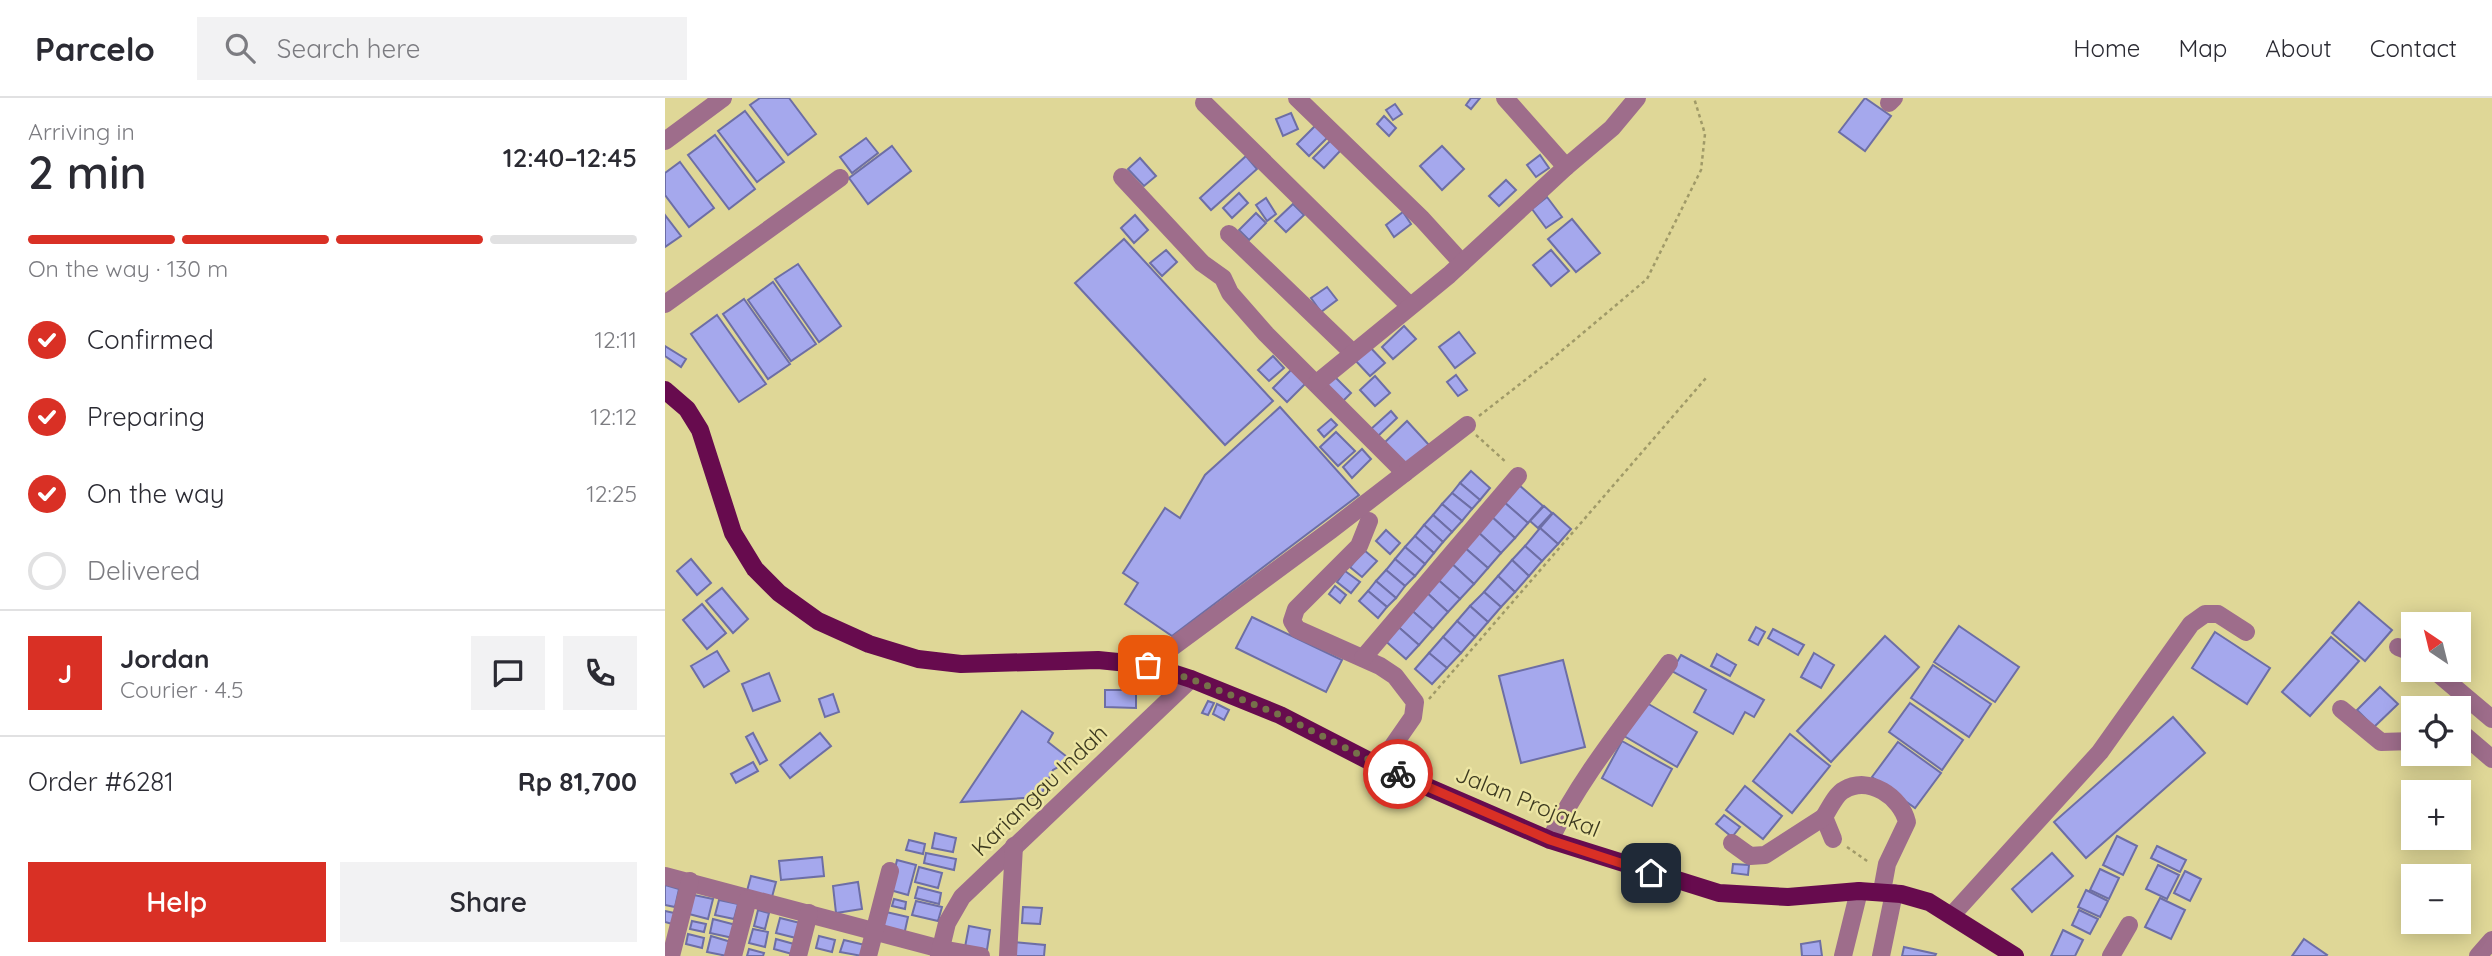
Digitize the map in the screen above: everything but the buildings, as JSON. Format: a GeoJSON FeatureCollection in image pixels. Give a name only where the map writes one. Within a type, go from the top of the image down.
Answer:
{"type":"FeatureCollection","features":[{"type":"Feature","properties":{"kind":"main road","name":"Jalan Projakal"},"geometry":{"type":"LineString","coordinates":[[665,390],[687,409],[699,430],[733,533],[755,569],[779,593],[818,621],[869,643],[918,659],[961,664],[1098,660],[1148,665],[1191,679],[1280,715],[1379,766],[1550,840],[1719,893],[1788,897],[1887,886],[1929,902],[2015,956]]}},
{"type":"Feature","properties":{"kind":"street"},"geometry":{"type":"LineString","coordinates":[[665,141],[723,98]]}},
{"type":"Feature","properties":{"kind":"street"},"geometry":{"type":"LineString","coordinates":[[1297,98],[1318,106],[1462,263]]}},
{"type":"Feature","properties":{"kind":"street"},"geometry":{"type":"LineString","coordinates":[[1505,98],[1566,167]]}},
{"type":"Feature","properties":{"kind":"street"},"geometry":{"type":"LineString","coordinates":[[1317,383],[1462,263],[1612,128],[1637,98]]}},
{"type":"Feature","properties":{"kind":"street"},"geometry":{"type":"LineString","coordinates":[[1204,103],[1410,306]]}},
{"type":"Feature","properties":{"kind":"street"},"geometry":{"type":"LineString","coordinates":[[1122,177],[1202,264],[1223,278],[1230,293],[1266,334],[1405,473]]}},
{"type":"Feature","properties":{"kind":"street"},"geometry":{"type":"LineString","coordinates":[[665,304],[840,178]]}},
{"type":"Feature","properties":{"kind":"street"},"geometry":{"type":"LineString","coordinates":[[1229,234],[1353,353]]}},
{"type":"Feature","properties":{"kind":"street"},"geometry":{"type":"LineString","coordinates":[[1148,665],[1467,425]]}},
{"type":"Feature","properties":{"kind":"street"},"geometry":{"type":"LineString","coordinates":[[1363,657],[1518,476]]}},
{"type":"Feature","properties":{"kind":"street"},"geometry":{"type":"LineString","coordinates":[[1369,521],[1359,546],[1296,610],[1292,621],[1297,629],[1363,657],[1395,676],[1415,702],[1413,718],[1379,766]]}},
{"type":"Feature","properties":{"kind":"street"},"geometry":{"type":"LineString","coordinates":[[1952,915],[2100,752],[2191,624],[2205,614],[2218,614],[2246,632]]}},
{"type":"Feature","properties":{"kind":"street"},"geometry":{"type":"LineString","coordinates":[[1550,840],[1561,817],[1588,775],[1669,663]]}},
{"type":"Feature","properties":{"kind":"street","name":"Kariangau Indah"},"geometry":{"type":"LineString","coordinates":[[940,953],[947,923],[962,897],[1191,679]]}},
{"type":"Feature","properties":{"kind":"street"},"geometry":{"type":"LineString","coordinates":[[2448,682],[2492,719]]}},
{"type":"Feature","properties":{"kind":"street"},"geometry":{"type":"LineString","coordinates":[[2341,709],[2381,742],[2401,741]]}},
{"type":"Feature","properties":{"kind":"street"},"geometry":{"type":"LineString","coordinates":[[2471,741],[2492,759]]}},
{"type":"Feature","properties":{"kind":"street"},"geometry":{"type":"LineString","coordinates":[[1732,843],[1750,856],[1765,855],[1824,817],[1843,790],[1853,787],[1886,791],[1905,812],[1907,822],[1892,851],[1881,956]]}},
{"type":"Feature","properties":{"kind":"street"},"geometry":{"type":"LineString","coordinates":[[1824,817],[1833,839]]}},
{"type":"Feature","properties":{"kind":"street"},"geometry":{"type":"LineString","coordinates":[[1008,956],[1014,846]]}},
{"type":"Feature","properties":{"kind":"street"},"geometry":{"type":"LineString","coordinates":[[868,956],[890,871]]}},
{"type":"Feature","properties":{"kind":"street"},"geometry":{"type":"LineString","coordinates":[[665,876],[809,913],[940,953],[981,956]]}},
{"type":"Feature","properties":{"kind":"street"},"geometry":{"type":"LineString","coordinates":[[670,956],[690,881]]}},
{"type":"Feature","properties":{"kind":"street"},"geometry":{"type":"LineString","coordinates":[[1843,956],[1859,891]]}},
{"type":"Feature","properties":{"kind":"street"},"geometry":{"type":"LineString","coordinates":[[733,956],[748,899]]}},
{"type":"Feature","properties":{"kind":"street"},"geometry":{"type":"LineString","coordinates":[[798,956],[809,913]]}},
{"type":"Feature","properties":{"kind":"street"},"geometry":{"type":"LineString","coordinates":[[2111,956],[2129,925]]}},
{"type":"Feature","properties":{"kind":"street"},"geometry":{"type":"LineString","coordinates":[[2478,956],[2492,940]]}},
{"type":"Feature","properties":{"kind":"path"},"geometry":{"type":"LineString","coordinates":[[1518,476],[1467,425],[1561,352],[1647,279],[1702,170],[1705,134],[1694,98]]}},
{"type":"Feature","properties":{"kind":"path"},"geometry":{"type":"LineString","coordinates":[[1413,718],[1706,378]]}},
{"type":"Feature","properties":{"kind":"path"},"geometry":{"type":"LineString","coordinates":[[1833,839],[1856,852],[1887,886]]}},
{"type":"Feature","properties":{"kind":"way so far"},"geometry":{"type":"LineString","coordinates":[[1148,665],[1191,679],[1280,715],[1398,774]]}},
{"type":"Feature","properties":{"kind":"route"},"geometry":{"type":"LineString","coordinates":[[1398,774],[1550,840],[1651,873]]}}]}
